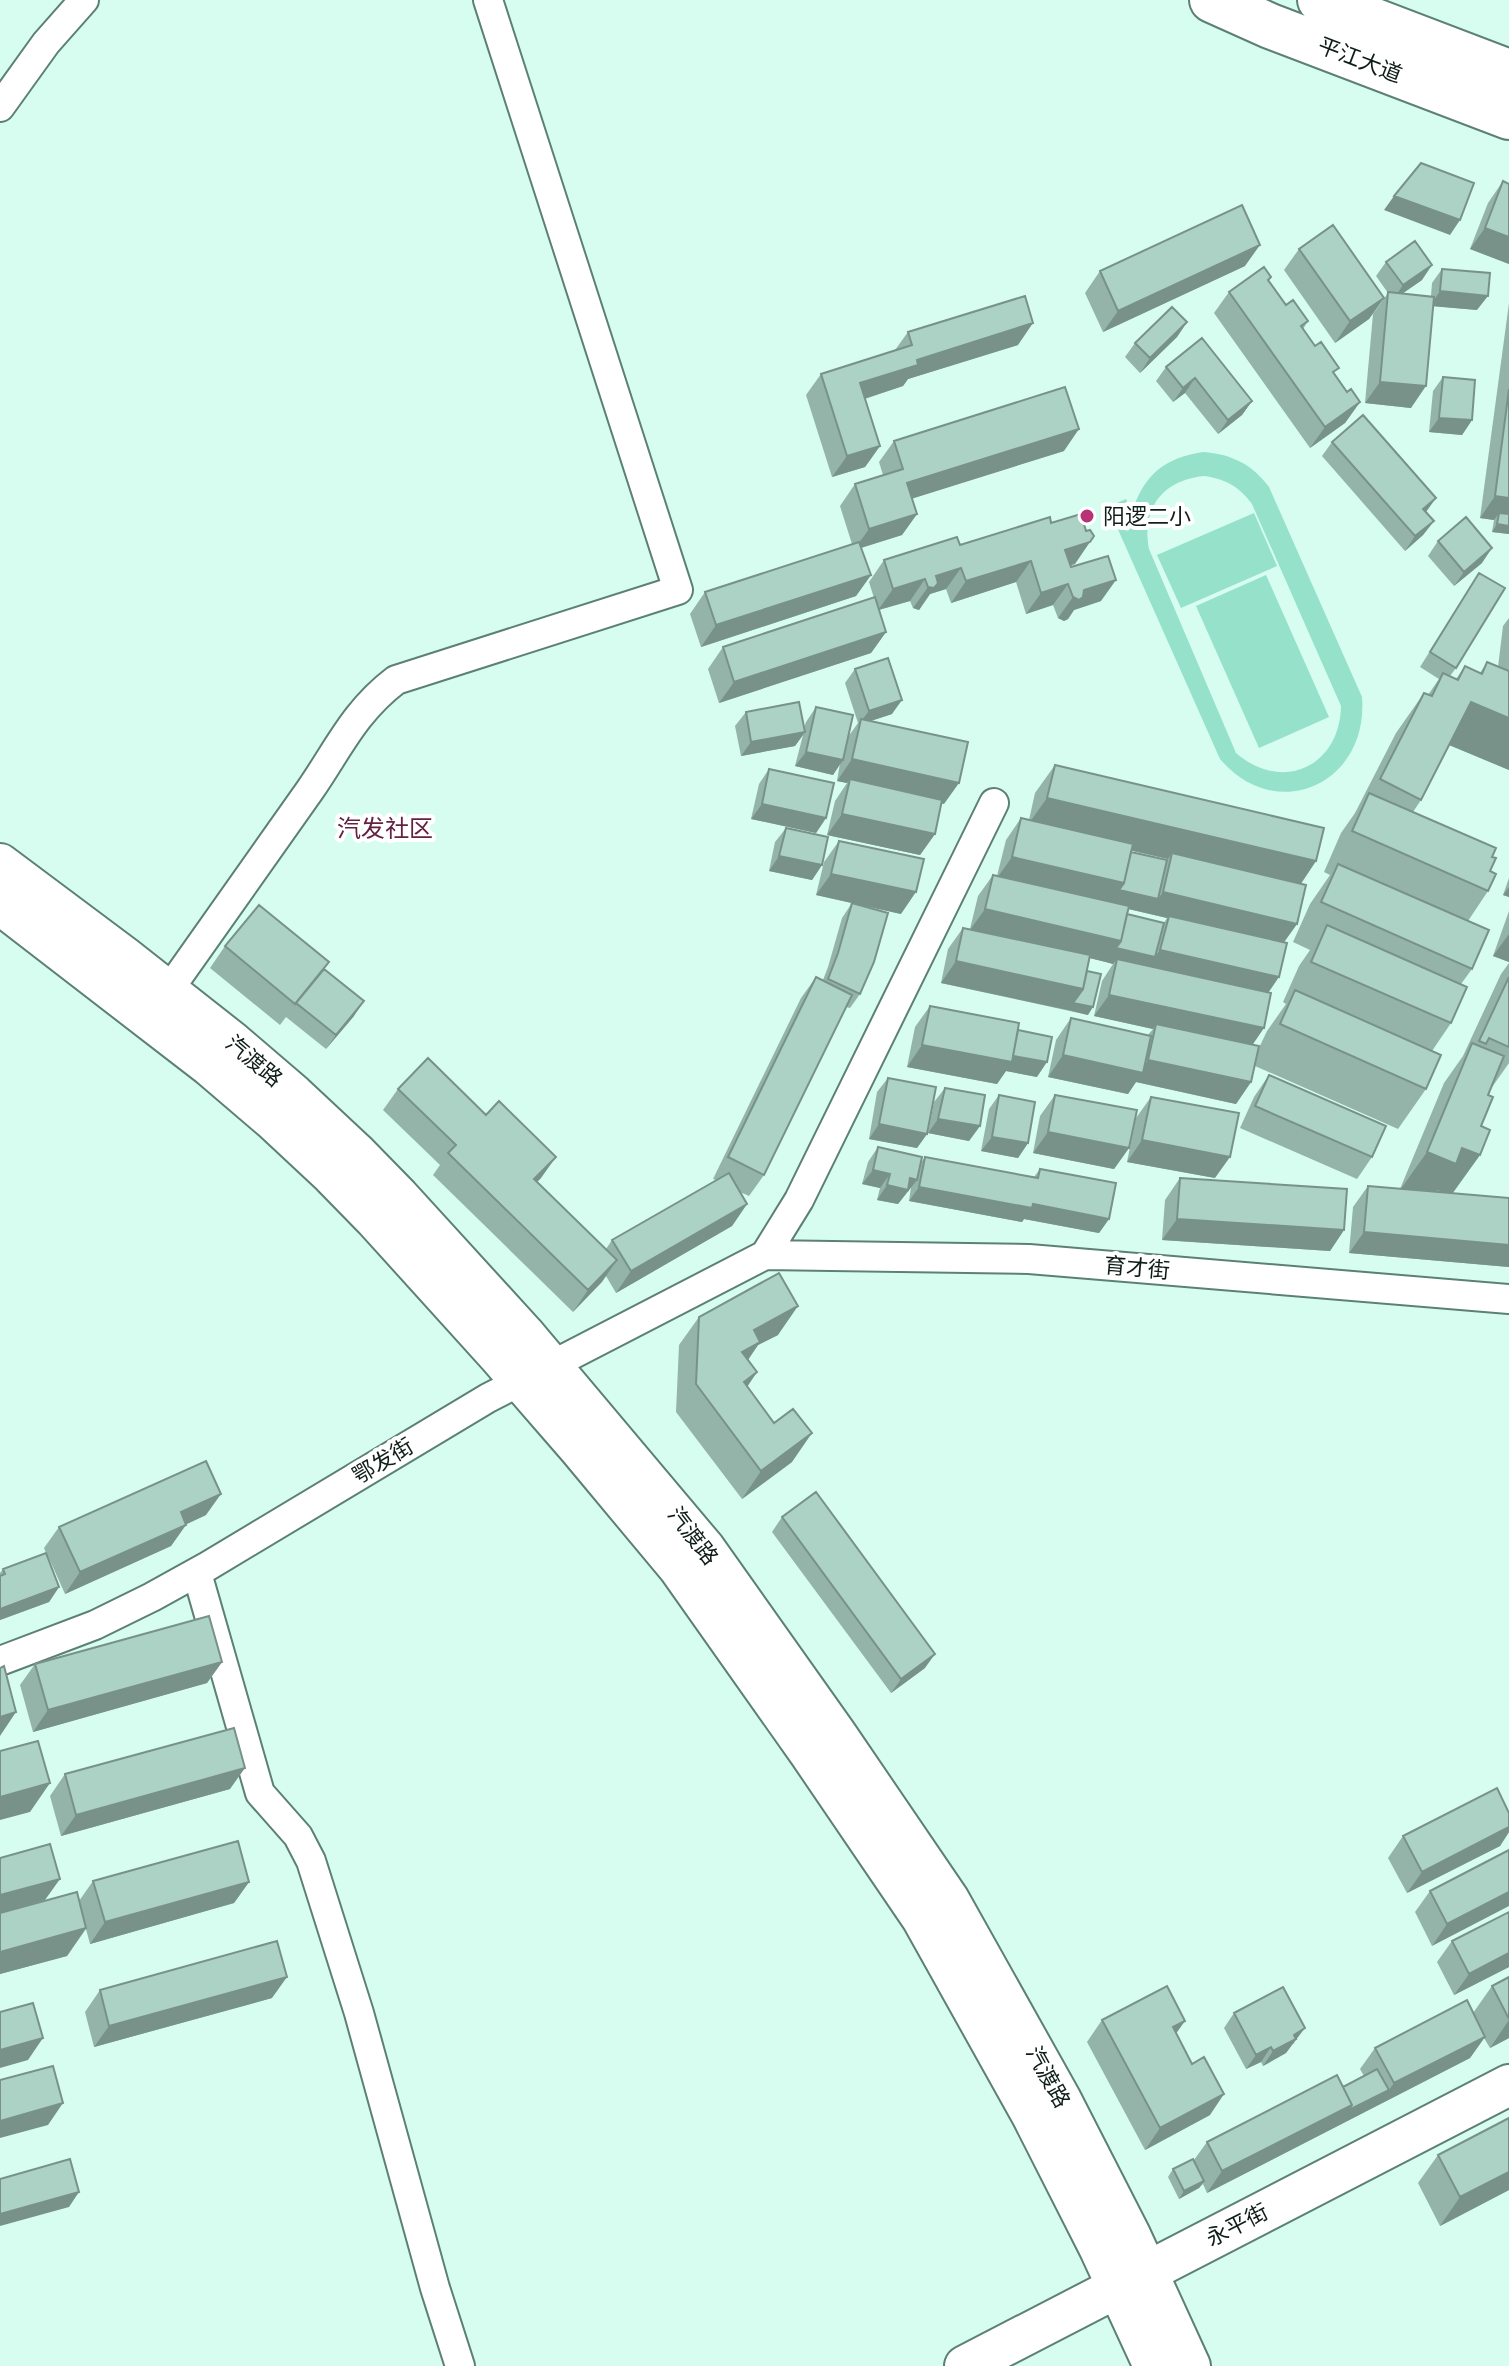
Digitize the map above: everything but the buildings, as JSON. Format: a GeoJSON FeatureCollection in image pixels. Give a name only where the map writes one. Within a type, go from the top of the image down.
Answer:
{"type":"FeatureCollection","features":[{"type":"Feature","properties":{"kind":"highway","name":"平江大道"},"geometry":{"type":"LineString","coordinates":[[1212,0],[1270,26],[1509,117]]}},
{"type":"Feature","properties":{"kind":"highway","name":"平江大道"},"geometry":{"type":"LineString","coordinates":[[1320,0],[1509,72]]}},
{"type":"Feature","properties":{"kind":"street"},"geometry":{"type":"LineString","coordinates":[[0,107],[46,43],[84,0]]}},
{"type":"Feature","properties":{"kind":"street"},"geometry":{"type":"LineString","coordinates":[[168,991],[315,783],[358,715],[378,694],[396,680],[678,590],[488,0]]}},
{"type":"Feature","properties":{"kind":"street"},"geometry":{"type":"LineString","coordinates":[[765,1255],[799,1200],[994,803]]}},
{"type":"Feature","properties":{"kind":"street","name":"汽渡路"},"geometry":{"type":"LineString","coordinates":[[0,864],[168,991],[284,1086],[399,1197],[536,1373],[679,1568],[922,1918],[1032,2115],[1190,2366]]}},
{"type":"Feature","properties":{"kind":"street","name":"汽渡路"},"geometry":{"type":"LineString","coordinates":[[0,904],[210,1066],[272,1119],[536,1373]]}},
{"type":"Feature","properties":{"kind":"street","name":"育才街"},"geometry":{"type":"LineString","coordinates":[[765,1255],[1029,1259],[1509,1299]]}},
{"type":"Feature","properties":{"kind":"street","name":"鄂发街"},"geometry":{"type":"LineString","coordinates":[[0,1661],[95,1625],[197,1573],[488,1398],[765,1255]]}},
{"type":"Feature","properties":{"kind":"street"},"geometry":{"type":"LineString","coordinates":[[197,1573],[260,1793],[298,1836],[311,1861],[359,2013],[435,2288],[460,2366]]}},
{"type":"Feature","properties":{"kind":"street","name":"永平街"},"geometry":{"type":"LineString","coordinates":[[965,2366],[1509,2085]]}},
{"type":"Feature","properties":{"kind":"street","name":"汽渡路"},"geometry":{"type":"LineString","coordinates":[[1132,2278],[1154,2366]]}},
{"type":"Feature","properties":{"kind":"green space"},"geometry":{"type":"Polygon","coordinates":[[[1203,452],[1232,458],[1248,466],[1269,487],[1362,697],[1360,727],[1351,752],[1335,772],[1315,785],[1292,792],[1267,790],[1243,779],[1220,759],[1108,507],[1126,499],[1132,512],[1143,488],[1157,470],[1203,452]],[[1212,477],[1177,483],[1158,499],[1148,521],[1149,549],[1236,753],[1254,765],[1289,772],[1319,758],[1331,745],[1341,706],[1252,504],[1237,488],[1212,477]]]}},
{"type":"Feature","properties":{"kind":"green space"},"geometry":{"type":"Polygon","coordinates":[[[1254,513],[1277,566],[1181,608],[1157,555],[1254,513]]]}},
{"type":"Feature","properties":{"kind":"green space"},"geometry":{"type":"Polygon","coordinates":[[[1266,575],[1329,717],[1259,748],[1196,606],[1266,575]]]}},
{"type":"Feature","properties":{"kind":"place","name":"阳逻二小"},"geometry":{"type":"Point","coordinates":[1087,516]}},
{"type":"Feature","properties":{"kind":"district","name":"汽发社区"},"geometry":{"type":"Point","coordinates":[385,828]}}]}
